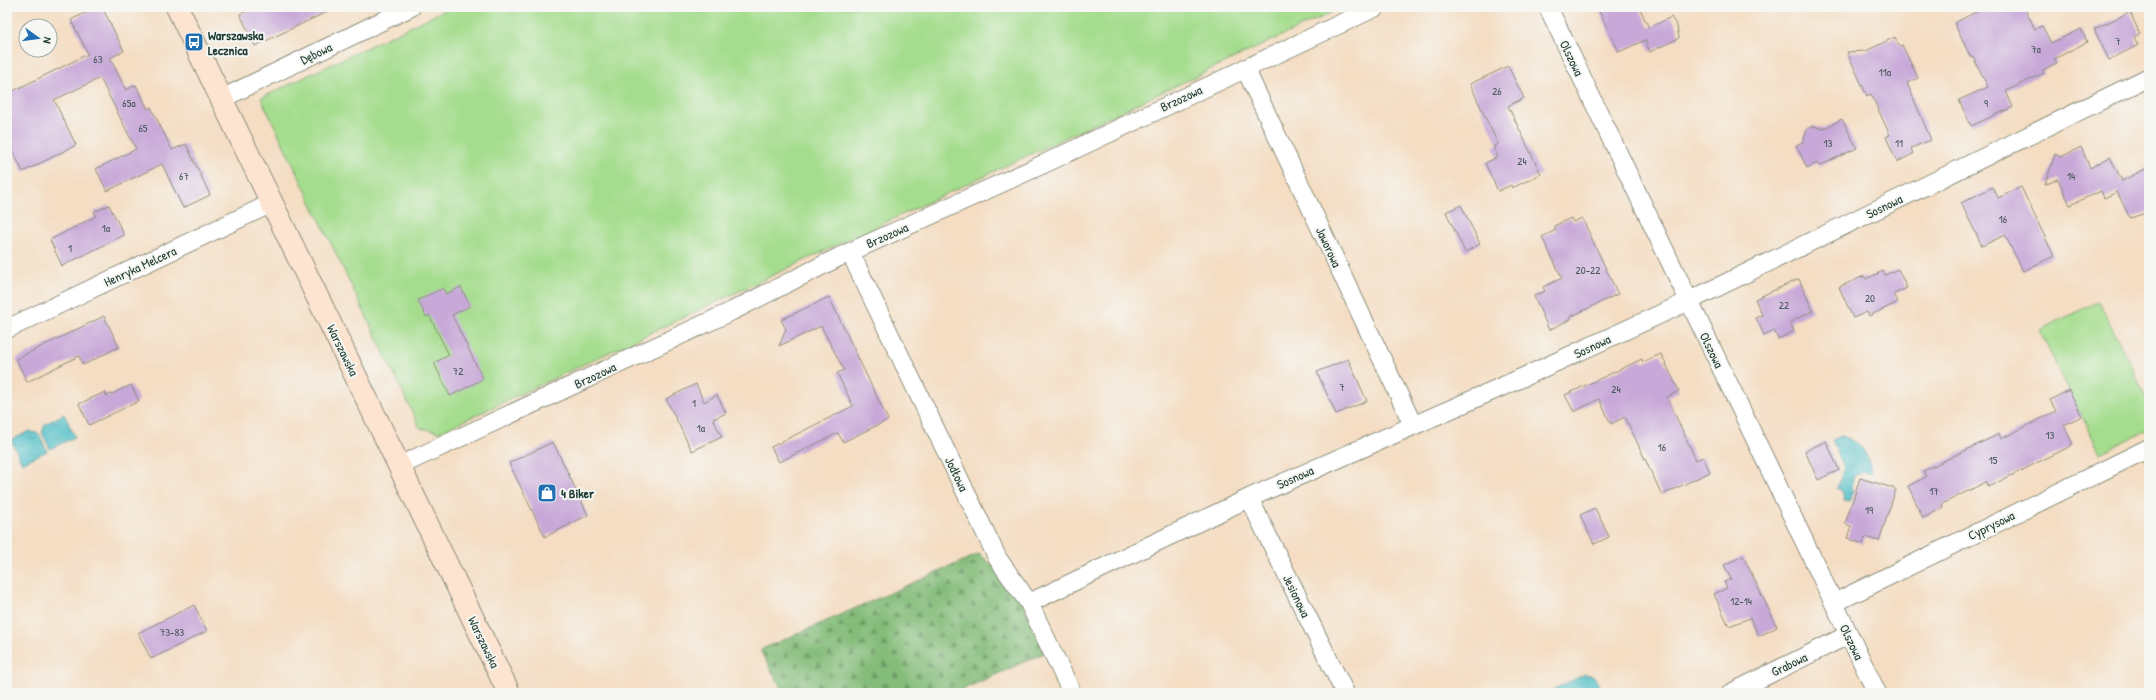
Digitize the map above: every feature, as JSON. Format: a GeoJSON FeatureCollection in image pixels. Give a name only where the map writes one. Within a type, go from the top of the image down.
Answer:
{"type":"FeatureCollection","features":[{"type":"Feature","properties":{"kind":"main road","name":"Warszawska"},"geometry":{"type":"LineString","coordinates":[[177,7],[509,693]]}},
{"type":"Feature","properties":{"kind":"street","name":"Dębowa"},"geometry":{"type":"LineString","coordinates":[[221,99],[411,7]]}},
{"type":"Feature","properties":{"kind":"street","name":"Brzozowa"},"geometry":{"type":"LineString","coordinates":[[399,466],[730,312],[850,252],[1048,162],[1376,7]]}},
{"type":"Feature","properties":{"kind":"street","name":"Olszowa"},"geometry":{"type":"LineString","coordinates":[[1548,7],[1877,693]]}},
{"type":"Feature","properties":{"kind":"street","name":"Jaworowa"},"geometry":{"type":"LineString","coordinates":[[1245,68],[1413,425]]}},
{"type":"Feature","properties":{"kind":"street","name":"Sosnowa"},"geometry":{"type":"LineString","coordinates":[[1028,603],[1249,498],[1517,380],[1689,301],[2149,76]]}},
{"type":"Feature","properties":{"kind":"street","name":"Henryka Melcera"},"geometry":{"type":"LineString","coordinates":[[7,330],[272,203]]}},
{"type":"Feature","properties":{"kind":"street","name":"Jodłowa"},"geometry":{"type":"LineString","coordinates":[[850,252],[998,559],[1028,603],[1072,693]]}},
{"type":"Feature","properties":{"kind":"street","name":"Cyprysowa"},"geometry":{"type":"LineString","coordinates":[[1834,603],[2149,448]]}},
{"type":"Feature","properties":{"kind":"street","name":"Jesionowa"},"geometry":{"type":"LineString","coordinates":[[1249,498],[1345,693]]}},
{"type":"Feature","properties":{"kind":"street","name":"Grabowa"},"geometry":{"type":"LineString","coordinates":[[1731,693],[1848,635]]}},
{"type":"Feature","properties":{"kind":"green space"},"geometry":{"type":"Polygon","coordinates":[[[451,7],[1343,7],[440,432],[420,428],[261,98],[451,7]]]}},
{"type":"Feature","properties":{"kind":"green space"},"geometry":{"type":"Polygon","coordinates":[[[2099,301],[2149,403],[2149,429],[2100,453],[2039,330],[2099,301]]]}},
{"type":"Feature","properties":{"kind":"green space"},"geometry":{"type":"Polygon","coordinates":[[[979,554],[1014,582],[1044,653],[955,693],[784,693],[760,650],[979,554]]]}},
{"type":"Feature","properties":{"kind":"water"},"geometry":{"type":"Polygon","coordinates":[[[64,414],[75,437],[50,449],[42,433],[45,424],[64,414]]]}},
{"type":"Feature","properties":{"kind":"water"},"geometry":{"type":"Polygon","coordinates":[[[30,431],[39,434],[47,451],[22,463],[11,440],[30,431]]]}},
{"type":"Feature","properties":{"kind":"water"},"geometry":{"type":"Polygon","coordinates":[[[1841,436],[1854,441],[1859,445],[1866,454],[1872,474],[1864,472],[1854,476],[1851,487],[1853,491],[1849,502],[1844,501],[1842,491],[1837,488],[1844,468],[1832,440],[1841,436]]]}},
{"type":"Feature","properties":{"kind":"water"},"geometry":{"type":"Polygon","coordinates":[[[1585,674],[1594,676],[1603,693],[1546,693],[1585,674]]]}},
{"type":"Feature","properties":{"kind":"building"},"geometry":{"type":"Polygon","coordinates":[[[97,7],[102,7],[124,51],[110,58],[126,90],[136,85],[148,109],[151,107],[172,150],[186,144],[210,195],[183,208],[162,164],[107,191],[96,169],[136,149],[100,78],[54,100],[76,145],[23,172],[7,139],[7,94],[88,54],[71,20],[97,7]]]}},
{"type":"Feature","properties":{"kind":"building"},"geometry":{"type":"Polygon","coordinates":[[[255,7],[337,7],[255,46],[240,14],[255,7]]]}},
{"type":"Feature","properties":{"kind":"building"},"geometry":{"type":"Polygon","coordinates":[[[1597,7],[1639,7],[1649,28],[1671,17],[1677,26],[1679,38],[1650,52],[1645,40],[1619,52],[1597,7]]]}},
{"type":"Feature","properties":{"kind":"building"},"geometry":{"type":"Polygon","coordinates":[[[1976,7],[2024,7],[2035,29],[2042,26],[2051,43],[2081,29],[2087,42],[2054,59],[2057,63],[2043,70],[2044,73],[2006,91],[2013,107],[1971,126],[1959,100],[1988,87],[1973,57],[1971,58],[1954,23],[1978,11],[1976,7]]]}},
{"type":"Feature","properties":{"kind":"building"},"geometry":{"type":"Polygon","coordinates":[[[2130,12],[2140,34],[2134,37],[2138,45],[2109,60],[2094,29],[2130,12]]]}},
{"type":"Feature","properties":{"kind":"building"},"geometry":{"type":"Polygon","coordinates":[[[1895,37],[1899,46],[1902,45],[1918,78],[1907,83],[1931,140],[1911,148],[1913,154],[1897,162],[1886,137],[1890,135],[1871,94],[1867,96],[1847,52],[1866,51],[1895,37]]]}},
{"type":"Feature","properties":{"kind":"building"},"geometry":{"type":"Polygon","coordinates":[[[1508,66],[1524,98],[1508,106],[1541,174],[1512,188],[1511,185],[1498,191],[1485,163],[1498,157],[1493,147],[1498,144],[1470,84],[1508,66]]]}},
{"type":"Feature","properties":{"kind":"building"},"geometry":{"type":"Polygon","coordinates":[[[1842,119],[1857,148],[1819,166],[1817,163],[1807,168],[1796,145],[1803,142],[1807,129],[1814,126],[1823,129],[1842,119]]]}},
{"type":"Feature","properties":{"kind":"building"},"geometry":{"type":"Polygon","coordinates":[[[2081,147],[2090,168],[2110,157],[2122,181],[2149,167],[2149,212],[2130,218],[2117,192],[2104,198],[2101,191],[2070,205],[2058,179],[2045,185],[2055,154],[2061,157],[2081,147]]]}},
{"type":"Feature","properties":{"kind":"building"},"geometry":{"type":"Polygon","coordinates":[[[1993,187],[1998,198],[2021,187],[2054,256],[2023,271],[2005,235],[1982,246],[1961,203],[1993,187]]]}},
{"type":"Feature","properties":{"kind":"building"},"geometry":{"type":"Polygon","coordinates":[[[109,205],[124,235],[62,266],[50,240],[96,216],[94,212],[109,205]]]}},
{"type":"Feature","properties":{"kind":"building"},"geometry":{"type":"Polygon","coordinates":[[[1461,205],[1480,244],[1465,252],[1446,212],[1461,205]]]}},
{"type":"Feature","properties":{"kind":"building"},"geometry":{"type":"Polygon","coordinates":[[[1571,218],[1573,222],[1582,218],[1618,294],[1570,317],[1571,319],[1549,330],[1534,296],[1545,291],[1543,287],[1562,278],[1542,237],[1556,230],[1554,226],[1571,218]]]}},
{"type":"Feature","properties":{"kind":"building"},"geometry":{"type":"Polygon","coordinates":[[[1898,269],[1907,288],[1894,294],[1898,302],[1869,316],[1867,312],[1853,318],[1839,287],[1864,276],[1866,279],[1883,271],[1885,275],[1898,269]]]}},
{"type":"Feature","properties":{"kind":"building"},"geometry":{"type":"Polygon","coordinates":[[[1799,279],[1813,311],[1790,322],[1794,331],[1778,339],[1774,330],[1764,335],[1756,318],[1762,315],[1755,299],[1799,279]]]}},
{"type":"Feature","properties":{"kind":"building"},"geometry":{"type":"Polygon","coordinates":[[[461,287],[470,306],[452,315],[483,379],[450,396],[434,363],[449,355],[429,315],[426,317],[418,300],[443,288],[446,294],[461,287]]]}},
{"type":"Feature","properties":{"kind":"building"},"geometry":{"type":"Polygon","coordinates":[[[829,297],[888,420],[843,442],[838,433],[779,462],[771,447],[853,406],[837,373],[844,370],[821,326],[779,346],[786,329],[781,320],[829,297]]]}},
{"type":"Feature","properties":{"kind":"building"},"geometry":{"type":"Polygon","coordinates":[[[104,316],[119,347],[83,365],[79,356],[27,382],[16,359],[104,316]]]}},
{"type":"Feature","properties":{"kind":"building"},"geometry":{"type":"Polygon","coordinates":[[[1661,354],[1679,391],[1667,397],[1696,460],[1703,457],[1710,472],[1662,495],[1625,417],[1611,424],[1599,399],[1574,412],[1565,395],[1642,359],[1643,362],[1661,354]]]}},
{"type":"Feature","properties":{"kind":"building"},"geometry":{"type":"Polygon","coordinates":[[[1348,359],[1367,401],[1336,414],[1317,372],[1348,359]]]}},
{"type":"Feature","properties":{"kind":"building"},"geometry":{"type":"Polygon","coordinates":[[[696,384],[704,402],[717,395],[726,413],[713,419],[722,437],[692,451],[666,399],[696,384]]]}},
{"type":"Feature","properties":{"kind":"building"},"geometry":{"type":"Polygon","coordinates":[[[131,385],[139,401],[89,425],[79,404],[105,392],[107,396],[131,385]]]}},
{"type":"Feature","properties":{"kind":"building"},"geometry":{"type":"Polygon","coordinates":[[[2069,390],[2082,416],[2064,425],[2073,445],[1988,487],[1986,482],[1942,504],[1943,508],[1923,518],[1908,486],[1926,477],[1923,471],[1999,434],[2001,439],[2056,411],[2050,400],[2069,390]]]}},
{"type":"Feature","properties":{"kind":"building"},"geometry":{"type":"Polygon","coordinates":[[[1826,441],[1839,470],[1818,480],[1805,451],[1826,441]]]}},
{"type":"Feature","properties":{"kind":"building"},"geometry":{"type":"Polygon","coordinates":[[[553,442],[588,515],[545,537],[509,463],[553,442]]]}},
{"type":"Feature","properties":{"kind":"building"},"geometry":{"type":"Polygon","coordinates":[[[1860,478],[1896,489],[1879,541],[1865,537],[1863,544],[1847,538],[1851,526],[1845,524],[1860,478]]]}},
{"type":"Feature","properties":{"kind":"building"},"geometry":{"type":"Polygon","coordinates":[[[1595,508],[1609,537],[1594,544],[1580,515],[1595,508]]]}},
{"type":"Feature","properties":{"kind":"building"},"geometry":{"type":"Polygon","coordinates":[[[1743,556],[1777,627],[1759,636],[1750,618],[1729,626],[1714,594],[1727,588],[1724,582],[1731,579],[1724,565],[1743,556]]]}},
{"type":"Feature","properties":{"kind":"building"},"geometry":{"type":"Polygon","coordinates":[[[194,605],[207,631],[151,659],[138,633],[194,605]]]}},
{"type":"Feature","properties":{"kind":"place","name":"Warszawska Lecznica"},"geometry":{"type":"Point","coordinates":[194,42]}},
{"type":"Feature","properties":{"kind":"place","name":"4 Biker"},"geometry":{"type":"Point","coordinates":[547,493]}}]}
